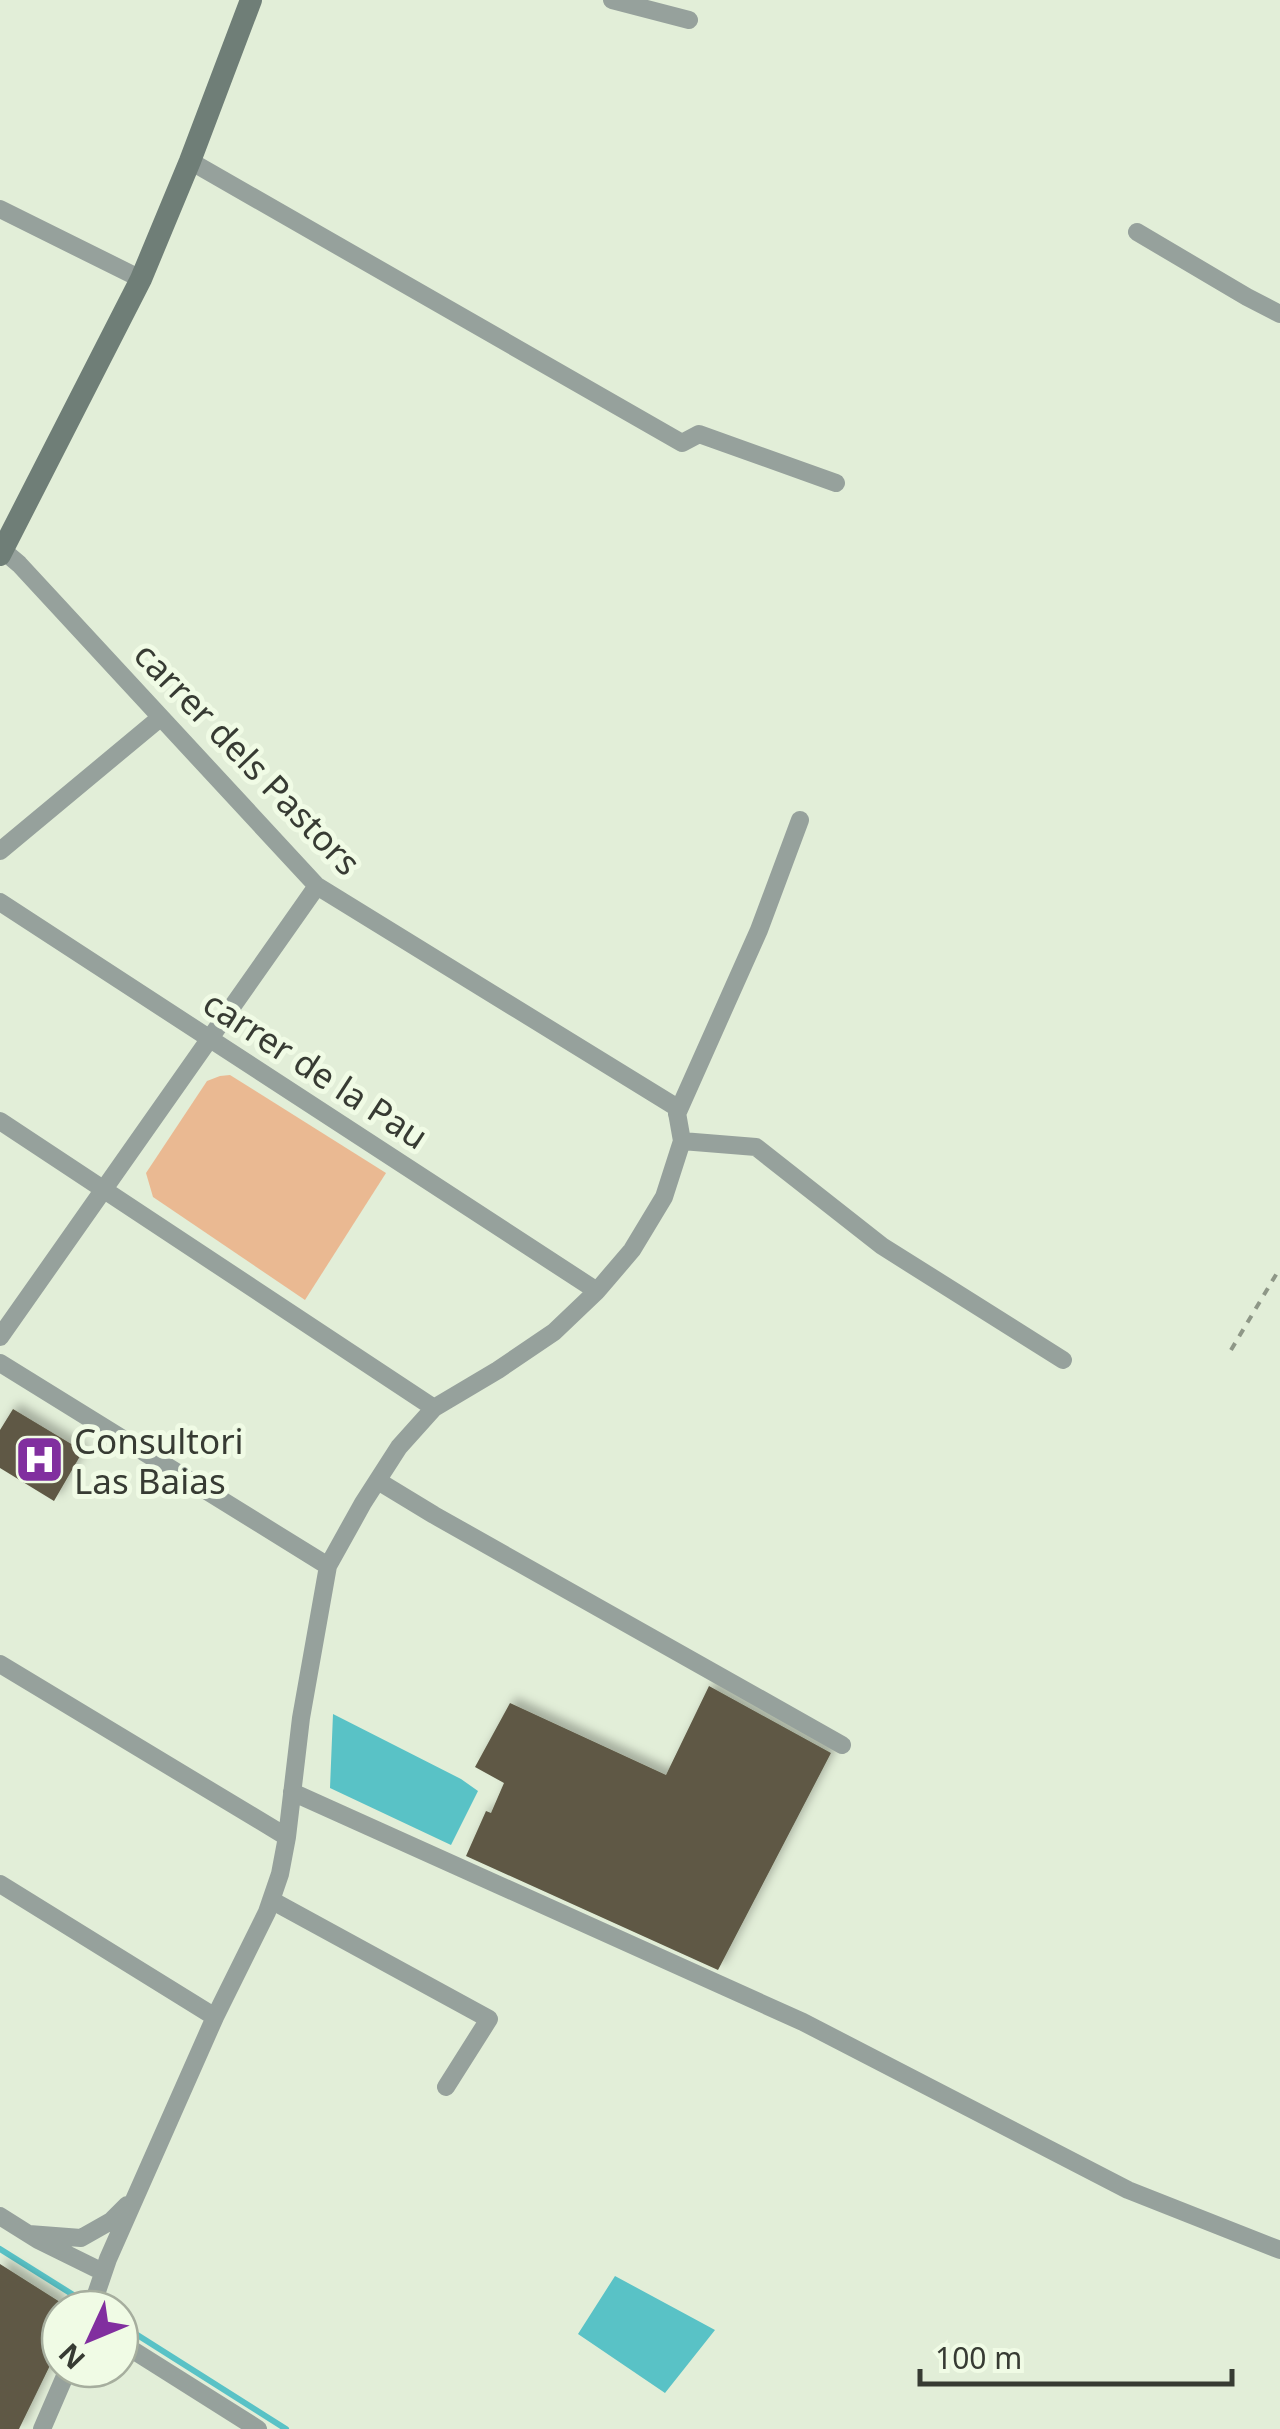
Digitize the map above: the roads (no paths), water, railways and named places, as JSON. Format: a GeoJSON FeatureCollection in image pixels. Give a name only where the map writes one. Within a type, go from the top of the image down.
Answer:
{"type":"FeatureCollection","features":[{"type":"Feature","properties":{"kind":"main road"},"geometry":{"type":"LineString","coordinates":[[1,551],[141,280],[251,0]]}},
{"type":"Feature","properties":{"kind":"street"},"geometry":{"type":"LineString","coordinates":[[612,0],[688,20]]}},
{"type":"Feature","properties":{"kind":"street"},"geometry":{"type":"LineString","coordinates":[[190,161],[682,443],[699,434],[836,483]]}},
{"type":"Feature","properties":{"kind":"street"},"geometry":{"type":"LineString","coordinates":[[0,209],[141,280]]}},
{"type":"Feature","properties":{"kind":"street"},"geometry":{"type":"LineString","coordinates":[[1137,232],[1280,314]]}},
{"type":"Feature","properties":{"kind":"street","name":"carrer dels Pastors"},"geometry":{"type":"LineString","coordinates":[[1,551],[19,564],[317,886],[676,1110]]}},
{"type":"Feature","properties":{"kind":"street"},"geometry":{"type":"LineString","coordinates":[[0,850],[160,718]]}},
{"type":"Feature","properties":{"kind":"street"},"geometry":{"type":"LineString","coordinates":[[97,2289],[280,1874],[300,1718],[328,1566],[399,1447],[434,1408],[554,1332],[598,1291],[632,1250],[664,1198],[682,1141],[676,1110],[759,930],[800,820]]}},
{"type":"Feature","properties":{"kind":"street"},"geometry":{"type":"LineString","coordinates":[[0,1337],[317,886]]}},
{"type":"Feature","properties":{"kind":"street","name":"carrer de la Pau"},"geometry":{"type":"LineString","coordinates":[[0,902],[598,1291]]}},
{"type":"Feature","properties":{"kind":"street"},"geometry":{"type":"LineString","coordinates":[[0,1120],[434,1408]]}},
{"type":"Feature","properties":{"kind":"street"},"geometry":{"type":"LineString","coordinates":[[682,1141],[756,1147],[882,1246],[1063,1360]]}},
{"type":"Feature","properties":{"kind":"street"},"geometry":{"type":"LineString","coordinates":[[0,1363],[328,1566]]}},
{"type":"Feature","properties":{"kind":"street"},"geometry":{"type":"LineString","coordinates":[[378,1481],[842,1745]]}},
{"type":"Feature","properties":{"kind":"street"},"geometry":{"type":"LineString","coordinates":[[0,1664],[287,1837]]}},
{"type":"Feature","properties":{"kind":"street"},"geometry":{"type":"LineString","coordinates":[[292,1792],[804,2022],[1128,2190],[1280,2250]]}},
{"type":"Feature","properties":{"kind":"street"},"geometry":{"type":"LineString","coordinates":[[0,1884],[215,2017]]}},
{"type":"Feature","properties":{"kind":"street"},"geometry":{"type":"LineString","coordinates":[[271,1900],[489,2019],[446,2087]]}},
{"type":"Feature","properties":{"kind":"street"},"geometry":{"type":"LineString","coordinates":[[29,2234],[81,2238],[111,2222],[136,2195]]}},
{"type":"Feature","properties":{"kind":"street"},"geometry":{"type":"LineString","coordinates":[[0,2216],[29,2234],[106,2266]]}},
{"type":"Feature","properties":{"kind":"street"},"geometry":{"type":"LineString","coordinates":[[140,2355],[258,2429]]}},
{"type":"Feature","properties":{"kind":"street"},"geometry":{"type":"LineString","coordinates":[[42,2429],[59,2389]]}},
{"type":"Feature","properties":{"kind":"water"},"geometry":{"type":"Polygon","coordinates":[[[333,1714],[478,1791],[451,1845],[330,1788],[333,1714]]]}},
{"type":"Feature","properties":{"kind":"water"},"geometry":{"type":"Polygon","coordinates":[[[615,2276],[715,2330],[665,2393],[578,2334],[615,2276]]]}},
{"type":"Feature","properties":{"kind":"waterway"},"geometry":{"type":"LineString","coordinates":[[0,2249],[64,2289]]}},
{"type":"Feature","properties":{"kind":"waterway"},"geometry":{"type":"LineString","coordinates":[[140,2337],[286,2429]]}},
{"type":"Feature","properties":{"kind":"place","name":"Consultori Las Baias"},"geometry":{"type":"Point","coordinates":[39,1460]}}]}
